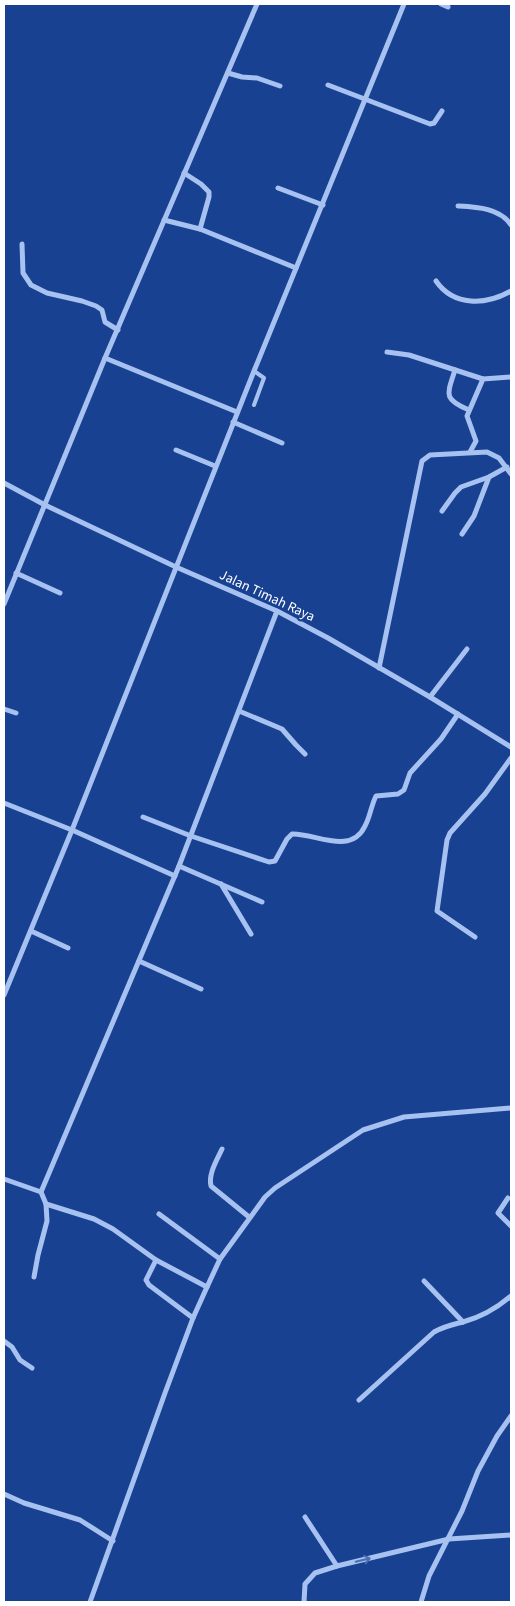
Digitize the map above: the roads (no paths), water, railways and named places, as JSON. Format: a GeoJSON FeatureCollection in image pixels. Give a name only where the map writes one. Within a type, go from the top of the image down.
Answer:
{"type":"FeatureCollection","features":[{"type":"Feature","properties":{"kind":"street"},"geometry":{"type":"LineString","coordinates":[[4,604],[105,358],[257,4]]}},
{"type":"Feature","properties":{"kind":"street"},"geometry":{"type":"LineString","coordinates":[[4,996],[72,830],[215,466],[404,4]]}},
{"type":"Feature","properties":{"kind":"street"},"geometry":{"type":"LineString","coordinates":[[441,4],[448,7]]}},
{"type":"Feature","properties":{"kind":"street"},"geometry":{"type":"LineString","coordinates":[[228,73],[242,77],[257,78],[280,86]]}},
{"type":"Feature","properties":{"kind":"street"},"geometry":{"type":"LineString","coordinates":[[328,85],[430,124],[434,123],[442,111]]}},
{"type":"Feature","properties":{"kind":"street"},"geometry":{"type":"LineString","coordinates":[[184,173],[209,192],[200,229]]}},
{"type":"Feature","properties":{"kind":"street"},"geometry":{"type":"LineString","coordinates":[[278,188],[322,205]]}},
{"type":"Feature","properties":{"kind":"street"},"geometry":{"type":"LineString","coordinates":[[458,206],[492,210],[501,214],[511,225]]}},
{"type":"Feature","properties":{"kind":"street"},"geometry":{"type":"LineString","coordinates":[[164,220],[200,229],[296,268]]}},
{"type":"Feature","properties":{"kind":"street"},"geometry":{"type":"LineString","coordinates":[[22,244],[23,273],[31,285],[47,293],[96,306],[102,310],[105,322],[118,330]]}},
{"type":"Feature","properties":{"kind":"street"},"geometry":{"type":"LineString","coordinates":[[436,281],[445,293],[462,299],[485,300],[497,298],[511,291]]}},
{"type":"Feature","properties":{"kind":"street"},"geometry":{"type":"LineString","coordinates":[[387,352],[409,355],[484,378],[511,377]]}},
{"type":"Feature","properties":{"kind":"street"},"geometry":{"type":"LineString","coordinates":[[105,358],[237,412]]}},
{"type":"Feature","properties":{"kind":"street"},"geometry":{"type":"LineString","coordinates":[[455,370],[449,388],[450,398],[452,402],[469,410]]}},
{"type":"Feature","properties":{"kind":"street"},"geometry":{"type":"LineString","coordinates":[[470,452],[476,441],[467,418],[484,378]]}},
{"type":"Feature","properties":{"kind":"street"},"geometry":{"type":"LineString","coordinates":[[234,422],[282,443]]}},
{"type":"Feature","properties":{"kind":"street"},"geometry":{"type":"LineString","coordinates":[[176,450],[215,466]]}},
{"type":"Feature","properties":{"kind":"street"},"geometry":{"type":"LineString","coordinates":[[379,668],[422,461],[430,455],[480,451],[491,453],[499,458],[511,474]]}},
{"type":"Feature","properties":{"kind":"street"},"geometry":{"type":"LineString","coordinates":[[442,511],[461,487],[489,477],[507,467]]}},
{"type":"Feature","properties":{"kind":"street"},"geometry":{"type":"LineString","coordinates":[[462,534],[474,516],[489,477]]}},
{"type":"Feature","properties":{"kind":"street","name":"Jalan Timah Raya"},"geometry":{"type":"LineString","coordinates":[[4,483],[45,505],[176,567],[277,611],[430,697],[511,747]]}},
{"type":"Feature","properties":{"kind":"street"},"geometry":{"type":"LineString","coordinates":[[16,573],[60,593]]}},
{"type":"Feature","properties":{"kind":"street"},"geometry":{"type":"LineString","coordinates":[[34,1277],[47,1221],[46,1204],[41,1192],[175,876],[277,611]]}},
{"type":"Feature","properties":{"kind":"street"},"geometry":{"type":"LineString","coordinates":[[430,697],[467,649]]}},
{"type":"Feature","properties":{"kind":"street"},"geometry":{"type":"LineString","coordinates":[[4,709],[16,713]]}},
{"type":"Feature","properties":{"kind":"street"},"geometry":{"type":"LineString","coordinates":[[239,711],[282,729],[305,754]]}},
{"type":"Feature","properties":{"kind":"street"},"geometry":{"type":"LineString","coordinates":[[143,817],[191,836],[272,862],[277,859],[287,839],[292,834],[331,841],[349,841],[360,834],[366,826],[376,796],[398,794],[404,790],[410,773],[441,739],[458,714]]}},
{"type":"Feature","properties":{"kind":"street"},"geometry":{"type":"LineString","coordinates":[[475,937],[436,911],[447,840],[450,833],[485,794],[511,758]]}},
{"type":"Feature","properties":{"kind":"street"},"geometry":{"type":"LineString","coordinates":[[4,803],[72,830],[175,876]]}},
{"type":"Feature","properties":{"kind":"street"},"geometry":{"type":"LineString","coordinates":[[179,866],[262,902]]}},
{"type":"Feature","properties":{"kind":"street"},"geometry":{"type":"LineString","coordinates":[[220,884],[251,934]]}},
{"type":"Feature","properties":{"kind":"street"},"geometry":{"type":"LineString","coordinates":[[31,932],[68,948]]}},
{"type":"Feature","properties":{"kind":"street"},"geometry":{"type":"LineString","coordinates":[[140,961],[201,988]]}},
{"type":"Feature","properties":{"kind":"street"},"geometry":{"type":"LineString","coordinates":[[90,1602],[193,1318],[220,1259],[265,1197],[275,1188],[363,1130],[404,1116],[511,1108]]}},
{"type":"Feature","properties":{"kind":"street"},"geometry":{"type":"LineString","coordinates":[[222,1149],[211,1174],[211,1186],[249,1217]]}},
{"type":"Feature","properties":{"kind":"street"},"geometry":{"type":"LineString","coordinates":[[4,1179],[41,1192]]}},
{"type":"Feature","properties":{"kind":"street"},"geometry":{"type":"LineString","coordinates":[[508,1198],[498,1212],[511,1226]]}},
{"type":"Feature","properties":{"kind":"street"},"geometry":{"type":"LineString","coordinates":[[46,1204],[94,1219],[113,1229],[156,1260],[207,1287]]}},
{"type":"Feature","properties":{"kind":"street"},"geometry":{"type":"LineString","coordinates":[[159,1214],[220,1259]]}},
{"type":"Feature","properties":{"kind":"street"},"geometry":{"type":"LineString","coordinates":[[156,1260],[146,1277],[149,1285],[193,1318]]}},
{"type":"Feature","properties":{"kind":"street"},"geometry":{"type":"LineString","coordinates":[[424,1281],[463,1322]]}},
{"type":"Feature","properties":{"kind":"street"},"geometry":{"type":"LineString","coordinates":[[359,1400],[434,1332],[447,1325],[463,1322],[494,1310],[511,1296]]}},
{"type":"Feature","properties":{"kind":"street"},"geometry":{"type":"LineString","coordinates":[[4,1341],[12,1347],[20,1360],[32,1368]]}},
{"type":"Feature","properties":{"kind":"street"},"geometry":{"type":"LineString","coordinates":[[421,1602],[429,1576],[462,1511],[478,1471],[497,1436],[511,1416]]}},
{"type":"Feature","properties":{"kind":"street"},"geometry":{"type":"LineString","coordinates":[[4,1494],[24,1503],[80,1520],[113,1541]]}},
{"type":"Feature","properties":{"kind":"street"},"geometry":{"type":"LineString","coordinates":[[305,1517],[337,1566]]}},
{"type":"Feature","properties":{"kind":"street"},"geometry":{"type":"LineString","coordinates":[[304,1602],[305,1584],[314,1573],[448,1540],[511,1535]]}},
{"type":"Feature","properties":{"kind":"lane"},"geometry":{"type":"LineString","coordinates":[[254,371],[264,378],[254,405]]}}]}
